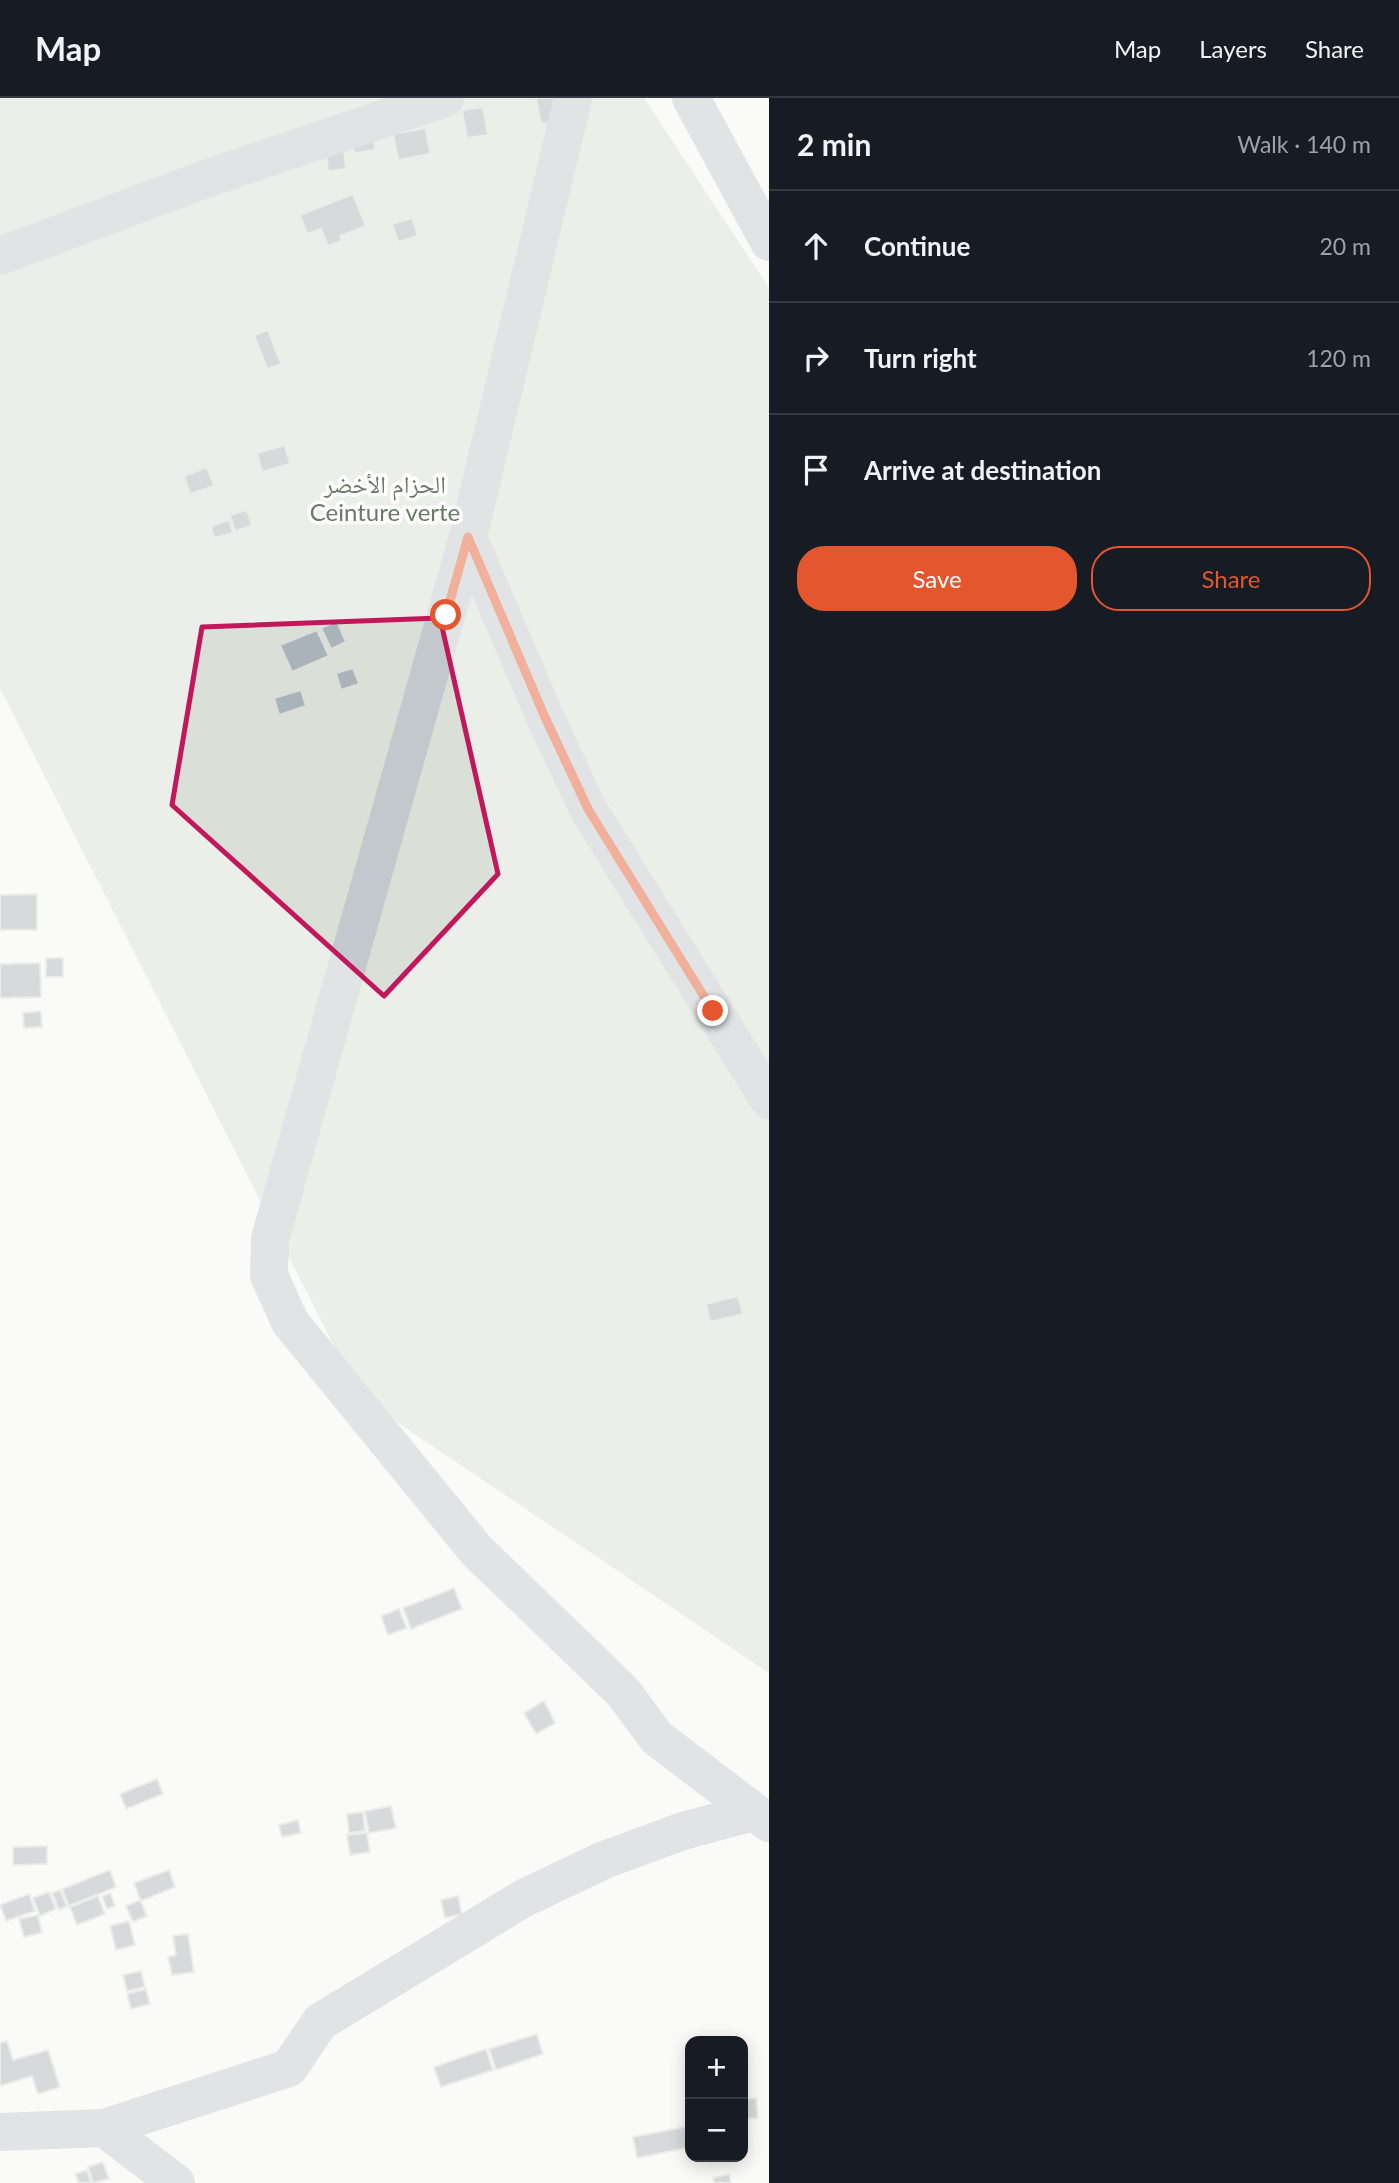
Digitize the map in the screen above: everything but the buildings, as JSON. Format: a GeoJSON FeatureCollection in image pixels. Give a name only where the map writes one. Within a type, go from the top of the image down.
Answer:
{"type":"FeatureCollection","features":[{"type":"Feature","properties":{"kind":"street"},"geometry":{"type":"LineString","coordinates":[[0,256],[200,181],[444,98]]}},
{"type":"Feature","properties":{"kind":"street"},"geometry":{"type":"LineString","coordinates":[[573,98],[468,537],[270,1239],[270,1275],[290,1322],[476,1550],[623,1692],[657,1738],[762,1818]]}},
{"type":"Feature","properties":{"kind":"street"},"geometry":{"type":"LineString","coordinates":[[691,98],[769,242]]}},
{"type":"Feature","properties":{"kind":"street"},"geometry":{"type":"LineString","coordinates":[[468,537],[544,715],[588,809],[769,1100]]}},
{"type":"Feature","properties":{"kind":"street"},"geometry":{"type":"LineString","coordinates":[[0,2132],[104,2128],[289,2068],[320,2022],[524,1898],[604,1860],[671,1835],[762,1818]]}},
{"type":"Feature","properties":{"kind":"street"},"geometry":{"type":"LineString","coordinates":[[104,2128],[176,2183]]}},
{"type":"Feature","properties":{"kind":"highlighted area"},"geometry":{"type":"Polygon","coordinates":[[[440,618],[498,874],[384,996],[172,805],[202,627],[440,618]]]}},
{"type":"Feature","properties":{"kind":"green space","name":"الحزام الأخضر Ceinture verte"},"geometry":{"type":"Polygon","coordinates":[[[0,98],[644,98],[769,288],[769,1673],[360,1397],[0,688],[0,98]]]}},
{"type":"Feature","properties":{"kind":"route"},"geometry":{"type":"LineString","coordinates":[[446,615],[468,537],[544,715],[588,809],[713,1011]]}}]}
